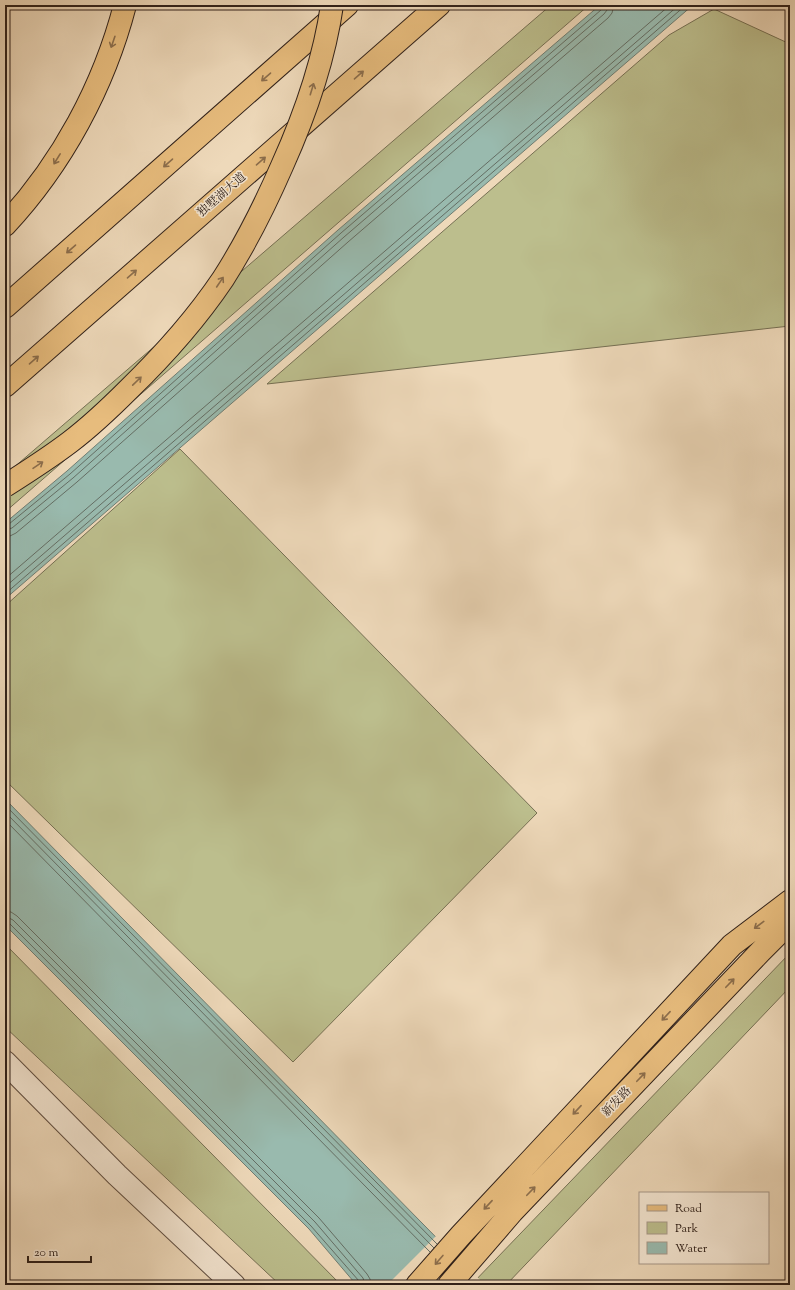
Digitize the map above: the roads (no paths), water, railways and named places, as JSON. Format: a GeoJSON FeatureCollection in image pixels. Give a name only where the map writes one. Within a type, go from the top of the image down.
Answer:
{"type":"FeatureCollection","features":[{"type":"Feature","properties":{"kind":"main road"},"geometry":{"type":"LineString","coordinates":[[5,225],[50,169],[78,123],[101,75],[112,47],[125,5]]}},
{"type":"Feature","properties":{"kind":"main road"},"geometry":{"type":"LineString","coordinates":[[5,486],[70,442],[113,404],[145,373],[180,335],[222,280],[256,221],[274,185],[306,110],[324,48],[332,5]]}},
{"type":"Feature","properties":{"kind":"main road"},"geometry":{"type":"LineString","coordinates":[[5,307],[348,5]]}},
{"type":"Feature","properties":{"kind":"main road","name":"独墅湖大道"},"geometry":{"type":"LineString","coordinates":[[5,386],[439,5]]}},
{"type":"Feature","properties":{"kind":"main road"},"geometry":{"type":"LineString","coordinates":[[417,1285],[461,1235],[732,945],[790,901]]}},
{"type":"Feature","properties":{"kind":"main road","name":"新发路"},"geometry":{"type":"LineString","coordinates":[[449,1285],[512,1212],[761,951],[784,928],[790,925]]}},
{"type":"Feature","properties":{"kind":"lane"},"geometry":{"type":"LineString","coordinates":[[5,1062],[117,1175],[234,1285]]}},
{"type":"Feature","properties":{"kind":"water"},"geometry":{"type":"Polygon","coordinates":[[[600,5],[693,5],[5,599],[5,523],[67,471],[338,230],[600,5]]]}},
{"type":"Feature","properties":{"kind":"water"},"geometry":{"type":"Polygon","coordinates":[[[5,799],[483,1285],[358,1285],[354,1282],[309,1229],[5,925],[5,799]]]}}]}
